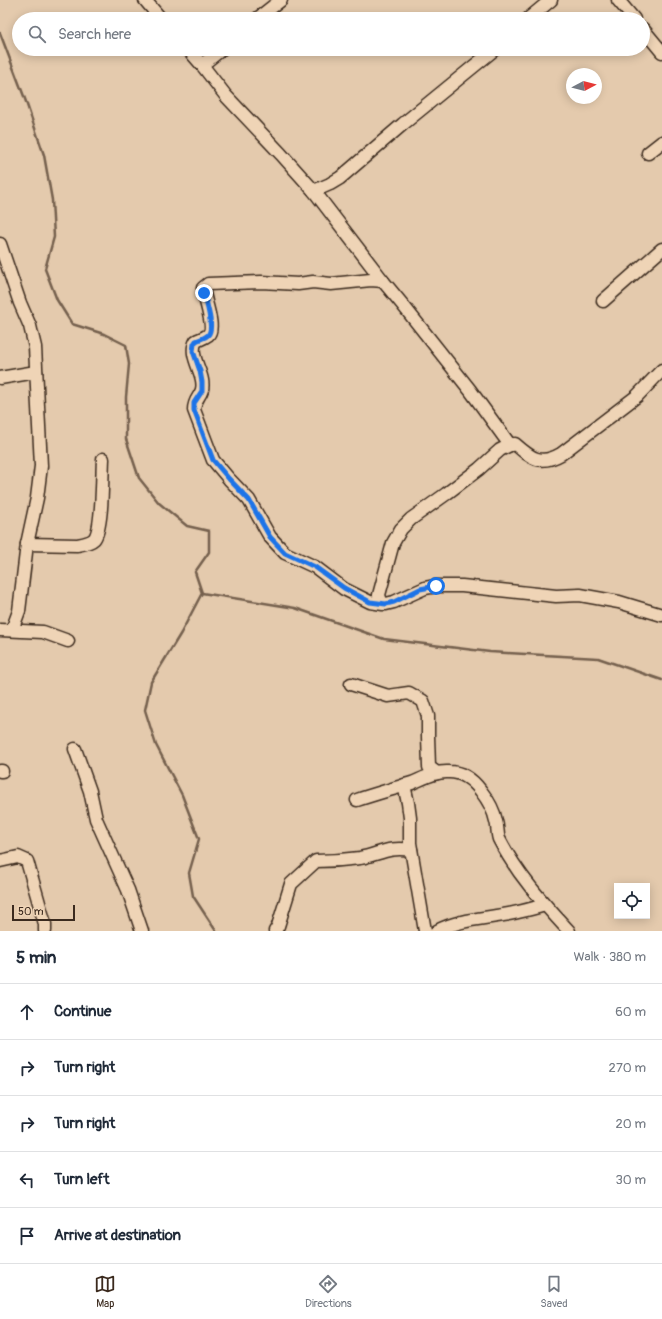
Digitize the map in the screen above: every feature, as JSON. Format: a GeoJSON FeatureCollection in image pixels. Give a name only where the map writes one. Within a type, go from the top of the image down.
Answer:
{"type":"FeatureCollection","features":[{"type":"Feature","properties":{"kind":"street"},"geometry":{"type":"LineString","coordinates":[[145,0],[156,12]]}},
{"type":"Feature","properties":{"kind":"street"},"geometry":{"type":"LineString","coordinates":[[266,12],[281,0]]}},
{"type":"Feature","properties":{"kind":"street"},"geometry":{"type":"LineString","coordinates":[[536,12],[551,0]]}},
{"type":"Feature","properties":{"kind":"street"},"geometry":{"type":"LineString","coordinates":[[618,0],[628,12]]}},
{"type":"Feature","properties":{"kind":"street"},"geometry":{"type":"LineString","coordinates":[[650,37],[662,52]]}},
{"type":"Feature","properties":{"kind":"street"},"geometry":{"type":"LineString","coordinates":[[194,56],[226,96],[314,191],[382,281],[470,390],[510,445]]}},
{"type":"Feature","properties":{"kind":"street"},"geometry":{"type":"LineString","coordinates":[[202,65],[213,56]]}},
{"type":"Feature","properties":{"kind":"street"},"geometry":{"type":"LineString","coordinates":[[314,191],[340,178],[486,56]]}},
{"type":"Feature","properties":{"kind":"street"},"geometry":{"type":"LineString","coordinates":[[648,153],[662,142]]}},
{"type":"Feature","properties":{"kind":"street"},"geometry":{"type":"LineString","coordinates":[[0,244],[20,303],[30,326],[35,347],[41,466],[37,498],[27,544],[19,611],[6,630]]}},
{"type":"Feature","properties":{"kind":"street"},"geometry":{"type":"LineString","coordinates":[[603,301],[662,249]]}},
{"type":"Feature","properties":{"kind":"street"},"geometry":{"type":"LineString","coordinates":[[382,281],[372,280],[331,284],[313,282],[298,284],[260,282],[208,284],[204,288],[211,329],[208,335],[196,341],[194,344],[193,351],[202,382],[202,391],[194,403],[194,410],[213,460],[249,500],[270,537],[285,553],[315,567],[344,588],[370,602],[383,604],[394,602],[425,588],[436,586],[462,586],[556,596],[580,595],[619,602],[662,615]]}},
{"type":"Feature","properties":{"kind":"street"},"geometry":{"type":"LineString","coordinates":[[383,604],[380,596],[393,544],[401,529],[411,519],[479,469],[500,450],[510,445],[515,444],[527,455],[538,460],[544,461],[555,458],[637,396],[662,370]]}},
{"type":"Feature","properties":{"kind":"street"},"geometry":{"type":"LineString","coordinates":[[0,378],[36,372]]}},
{"type":"Feature","properties":{"kind":"street"},"geometry":{"type":"LineString","coordinates":[[27,544],[77,545],[84,544],[94,539],[97,532],[101,505],[103,459]]}},
{"type":"Feature","properties":{"kind":"street"},"geometry":{"type":"LineString","coordinates":[[6,630],[42,632],[68,641]]}},
{"type":"Feature","properties":{"kind":"street"},"geometry":{"type":"LineString","coordinates":[[351,684],[388,696],[409,693],[423,701],[428,716],[429,767],[437,773]]}},
{"type":"Feature","properties":{"kind":"street"},"geometry":{"type":"LineString","coordinates":[[74,749],[90,791],[96,819],[128,890],[142,931]]}},
{"type":"Feature","properties":{"kind":"street"},"geometry":{"type":"LineString","coordinates":[[356,800],[437,773],[462,773],[473,781],[482,792],[494,812],[497,823],[498,837],[524,879],[569,931]]}},
{"type":"Feature","properties":{"kind":"street"},"geometry":{"type":"LineString","coordinates":[[404,785],[410,818],[411,850],[425,931]]}},
{"type":"Feature","properties":{"kind":"street"},"geometry":{"type":"LineString","coordinates":[[275,931],[278,926],[291,884],[316,861],[358,858],[392,848],[411,850]]}},
{"type":"Feature","properties":{"kind":"street"},"geometry":{"type":"LineString","coordinates":[[0,861],[18,857],[27,861],[45,924],[45,931]]}},
{"type":"Feature","properties":{"kind":"street"},"geometry":{"type":"LineString","coordinates":[[437,931],[449,925],[461,922],[504,915],[545,905]]}},
{"type":"Feature","properties":{"kind":"waterway"},"geometry":{"type":"LineString","coordinates":[[0,33],[44,155],[52,200],[54,237],[45,269],[57,300],[72,324],[104,334],[126,345],[129,364],[126,397],[126,439],[139,478],[159,503],[187,526],[209,531],[209,552],[195,572],[202,593],[181,633],[151,682],[145,710],[156,745],[182,795],[199,839],[189,873],[193,896],[216,931]]}},
{"type":"Feature","properties":{"kind":"waterway"},"geometry":{"type":"LineString","coordinates":[[202,593],[295,608],[384,639],[490,652],[598,658],[662,680]]}},
{"type":"Feature","properties":{"kind":"route"},"geometry":{"type":"LineString","coordinates":[[204,293],[211,329],[208,335],[196,341],[194,344],[193,351],[200,371],[202,391],[194,403],[194,410],[213,460],[249,500],[270,537],[285,553],[315,567],[344,588],[370,602],[386,604],[403,599],[420,589],[436,586]]}}]}
